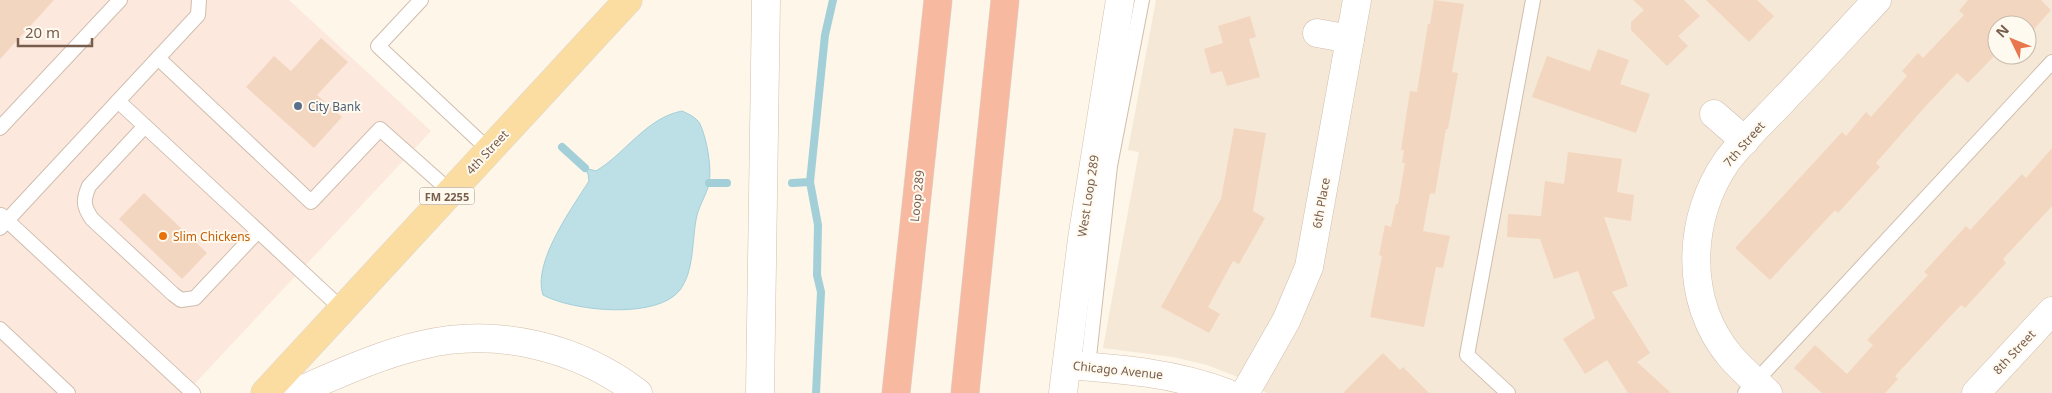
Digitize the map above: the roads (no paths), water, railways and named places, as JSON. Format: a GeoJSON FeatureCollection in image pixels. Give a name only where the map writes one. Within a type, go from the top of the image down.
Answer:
{"type":"FeatureCollection","features":[{"type":"Feature","properties":{"kind":"highway","name":"Loop 289"},"geometry":{"type":"LineString","coordinates":[[896,393],[938,0]]}},
{"type":"Feature","properties":{"kind":"highway"},"geometry":{"type":"LineString","coordinates":[[965,393],[1006,0]]}},
{"type":"Feature","properties":{"kind":"main road","name":"4th Street"},"geometry":{"type":"LineString","coordinates":[[265,393],[628,0]]}},
{"type":"Feature","properties":{"kind":"street","name":"West Loop 289"},"geometry":{"type":"LineString","coordinates":[[1063,393],[1077,366],[1082,240],[1120,0]]}},
{"type":"Feature","properties":{"kind":"street","name":"6th Place"},"geometry":{"type":"LineString","coordinates":[[1245,393],[1286,321],[1309,267],[1357,0]]}},
{"type":"Feature","properties":{"kind":"street","name":"7th Street"},"geometry":{"type":"LineString","coordinates":[[1756,389],[1729,355],[1709,321],[1699,290],[1695,257],[1699,227],[1707,196],[1727,162],[1745,141],[1877,0]]}},
{"type":"Feature","properties":{"kind":"street"},"geometry":{"type":"LineString","coordinates":[[760,393],[767,2]]}},
{"type":"Feature","properties":{"kind":"street"},"geometry":{"type":"LineString","coordinates":[[1317,33],[1350,39]]}},
{"type":"Feature","properties":{"kind":"street"},"geometry":{"type":"LineString","coordinates":[[1714,114],[1745,141]]}},
{"type":"Feature","properties":{"kind":"street","name":"8th Street"},"geometry":{"type":"LineString","coordinates":[[1976,393],[2052,311]]}},
{"type":"Feature","properties":{"kind":"street"},"geometry":{"type":"LineString","coordinates":[[294,393],[369,361],[397,352],[452,339],[513,340],[543,347],[591,363],[614,375],[638,393]]}},
{"type":"Feature","properties":{"kind":"street","name":"Chicago Avenue"},"geometry":{"type":"LineString","coordinates":[[1077,366],[1133,370],[1168,375],[1227,393]]}},
{"type":"Feature","properties":{"kind":"lane"},"geometry":{"type":"LineString","coordinates":[[0,128],[120,0]]}},
{"type":"Feature","properties":{"kind":"lane"},"geometry":{"type":"LineString","coordinates":[[193,393],[2,221],[198,15],[199,0]]}},
{"type":"Feature","properties":{"kind":"lane"},"geometry":{"type":"LineString","coordinates":[[421,0],[378,46],[490,150]]}},
{"type":"Feature","properties":{"kind":"lane"},"geometry":{"type":"LineString","coordinates":[[1077,366],[1110,166],[1142,0]]}},
{"type":"Feature","properties":{"kind":"lane"},"geometry":{"type":"LineString","coordinates":[[1508,393],[1467,355],[1532,0]]}},
{"type":"Feature","properties":{"kind":"lane"},"geometry":{"type":"LineString","coordinates":[[158,58],[311,202],[380,129],[450,192]]}},
{"type":"Feature","properties":{"kind":"lane"},"geometry":{"type":"LineString","coordinates":[[1756,389],[2052,62]]}},
{"type":"Feature","properties":{"kind":"lane"},"geometry":{"type":"LineString","coordinates":[[118,101],[342,309]]}},
{"type":"Feature","properties":{"kind":"lane"},"geometry":{"type":"LineString","coordinates":[[145,126],[89,186],[84,196],[83,204],[92,219],[173,294],[181,300],[196,298],[258,230]]}},
{"type":"Feature","properties":{"kind":"lane"},"geometry":{"type":"LineString","coordinates":[[0,329],[68,393]]}},
{"type":"Feature","properties":{"kind":"water"},"geometry":{"type":"Polygon","coordinates":[[[682,111],[695,118],[700,124],[705,137],[710,177],[708,188],[697,215],[688,274],[680,290],[669,299],[653,306],[614,310],[573,305],[556,301],[543,295],[541,282],[543,267],[548,252],[564,220],[589,181],[585,168],[596,171],[607,164],[647,128],[669,115],[682,111]]]}},
{"type":"Feature","properties":{"kind":"waterway"},"geometry":{"type":"LineString","coordinates":[[810,182],[825,35],[833,0]]}},
{"type":"Feature","properties":{"kind":"waterway"},"geometry":{"type":"LineString","coordinates":[[562,147],[585,168]]}},
{"type":"Feature","properties":{"kind":"waterway"},"geometry":{"type":"LineString","coordinates":[[792,183],[810,182],[818,225],[817,275],[821,292],[816,393]]}},
{"type":"Feature","properties":{"kind":"waterway"},"geometry":{"type":"LineString","coordinates":[[709,183],[727,183]]}},
{"type":"Feature","properties":{"kind":"place","name":"City Bank"},"geometry":{"type":"Point","coordinates":[298,106]}},
{"type":"Feature","properties":{"kind":"place","name":"Slim Chickens"},"geometry":{"type":"Point","coordinates":[163,236]}}]}
